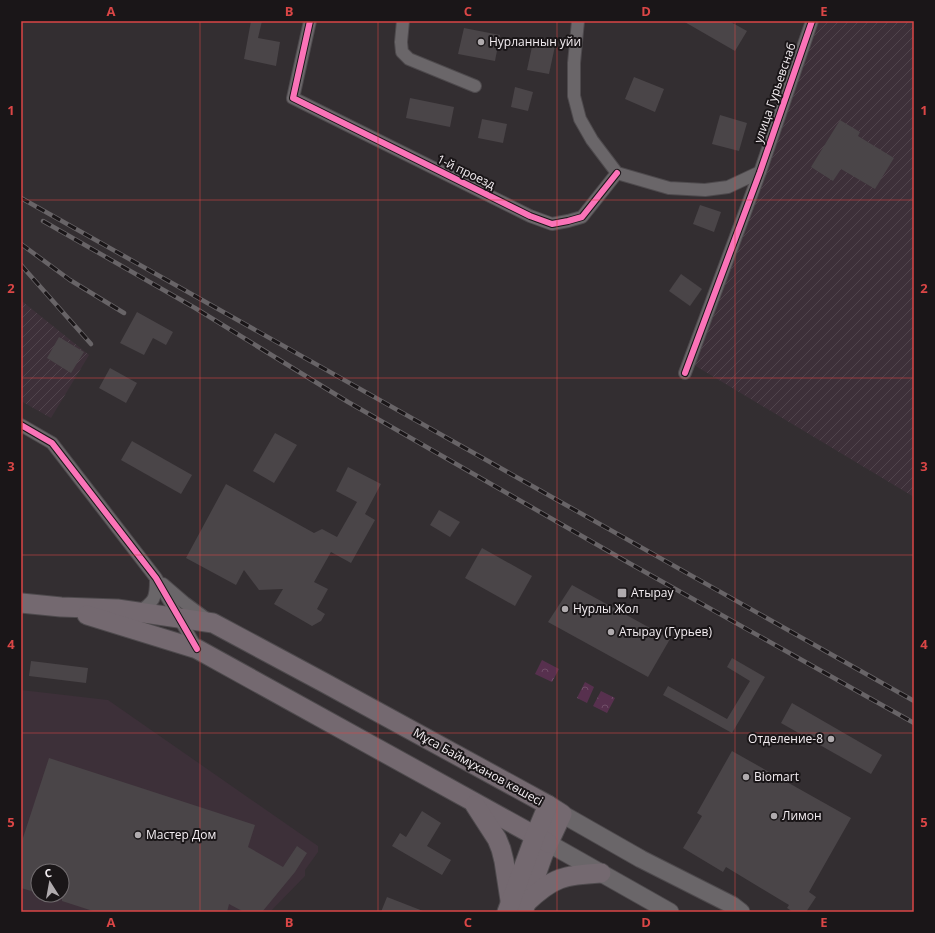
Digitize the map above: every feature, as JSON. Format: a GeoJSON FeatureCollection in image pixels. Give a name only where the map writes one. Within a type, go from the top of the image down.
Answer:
{"type":"FeatureCollection","features":[{"type":"Feature","properties":{"kind":"main road"},"geometry":{"type":"LineString","coordinates":[[21,603],[61,607],[197,650],[670,912]]}},
{"type":"Feature","properties":{"kind":"main road","name":"Мұса Баймұханов көшесі"},"geometry":{"type":"LineString","coordinates":[[61,607],[117,610],[213,623],[337,689],[641,859],[736,910]]}},
{"type":"Feature","properties":{"kind":"main road"},"geometry":{"type":"LineString","coordinates":[[474,804],[497,839],[501,849],[516,908]]}},
{"type":"Feature","properties":{"kind":"main road"},"geometry":{"type":"LineString","coordinates":[[516,908],[555,810]]}},
{"type":"Feature","properties":{"kind":"main road"},"geometry":{"type":"LineString","coordinates":[[516,908],[558,878],[572,875],[601,873]]}},
{"type":"Feature","properties":{"kind":"street","name":"1-й проезд"},"geometry":{"type":"LineString","coordinates":[[310,21],[293,98],[530,216],[552,224],[582,217],[617,173]]}},
{"type":"Feature","properties":{"kind":"street"},"geometry":{"type":"LineString","coordinates":[[403,21],[400,42],[402,52],[409,59],[475,86]]}},
{"type":"Feature","properties":{"kind":"street"},"geometry":{"type":"LineString","coordinates":[[578,21],[574,63],[574,96],[580,119],[592,140],[617,173],[669,188],[705,190],[728,187],[760,172]]}},
{"type":"Feature","properties":{"kind":"street","name":"улица Гурьевснаб"},"geometry":{"type":"LineString","coordinates":[[685,373],[760,172],[812,21]]}},
{"type":"Feature","properties":{"kind":"street"},"geometry":{"type":"LineString","coordinates":[[21,425],[52,443],[156,578],[197,650]]}},
{"type":"Feature","properties":{"kind":"street"},"geometry":{"type":"LineString","coordinates":[[138,613],[152,603],[156,593],[156,578]]}},
{"type":"Feature","properties":{"kind":"street"},"geometry":{"type":"LineString","coordinates":[[156,578],[185,603],[213,623]]}},
{"type":"Feature","properties":{"kind":"shaded area"},"geometry":{"type":"Polygon","coordinates":[[[818,21],[914,21],[914,497],[694,365],[818,21]]]}},
{"type":"Feature","properties":{"kind":"shaded area"},"geometry":{"type":"Polygon","coordinates":[[[21,299],[89,355],[51,418],[21,401],[21,299]]]}},
{"type":"Feature","properties":{"kind":"shaded area"},"geometry":{"type":"Polygon","coordinates":[[[21,690],[108,700],[318,846],[318,852],[305,870],[305,876],[270,912],[21,912],[21,690]]]}},
{"type":"Feature","properties":{"kind":"green space"},"geometry":{"type":"Polygon","coordinates":[[[542,660],[559,669],[552,682],[535,674],[542,660]]]}},
{"type":"Feature","properties":{"kind":"green space"},"geometry":{"type":"Polygon","coordinates":[[[585,682],[594,687],[587,703],[577,698],[585,682]]]}},
{"type":"Feature","properties":{"kind":"green space"},"geometry":{"type":"Polygon","coordinates":[[[601,691],[615,698],[607,713],[593,706],[601,691]]]}},
{"type":"Feature","properties":{"kind":"building"},"geometry":{"type":"Polygon","coordinates":[[[251,21],[262,21],[258,38],[280,42],[276,66],[244,59],[251,21]]]}},
{"type":"Feature","properties":{"kind":"building"},"geometry":{"type":"Polygon","coordinates":[[[683,21],[729,21],[747,31],[735,51],[683,21]]]}},
{"type":"Feature","properties":{"kind":"building"},"geometry":{"type":"Polygon","coordinates":[[[464,28],[500,35],[495,61],[458,54],[464,28]]]}},
{"type":"Feature","properties":{"kind":"building"},"geometry":{"type":"Polygon","coordinates":[[[533,42],[555,46],[549,74],[527,70],[533,42]]]}},
{"type":"Feature","properties":{"kind":"building"},"geometry":{"type":"Polygon","coordinates":[[[634,77],[664,89],[655,112],[625,99],[634,77]]]}},
{"type":"Feature","properties":{"kind":"building"},"geometry":{"type":"Polygon","coordinates":[[[515,87],[533,92],[528,111],[511,107],[515,87]]]}},
{"type":"Feature","properties":{"kind":"building"},"geometry":{"type":"Polygon","coordinates":[[[410,98],[454,107],[450,127],[406,118],[410,98]]]}},
{"type":"Feature","properties":{"kind":"building"},"geometry":{"type":"Polygon","coordinates":[[[720,115],[747,123],[739,151],[712,144],[720,115]]]}},
{"type":"Feature","properties":{"kind":"building"},"geometry":{"type":"Polygon","coordinates":[[[482,119],[507,124],[503,143],[478,138],[482,119]]]}},
{"type":"Feature","properties":{"kind":"building"},"geometry":{"type":"Polygon","coordinates":[[[840,120],[860,132],[858,136],[894,158],[875,189],[841,169],[833,181],[811,167],[840,120]]]}},
{"type":"Feature","properties":{"kind":"building"},"geometry":{"type":"Polygon","coordinates":[[[700,205],[721,212],[714,232],[693,224],[700,205]]]}},
{"type":"Feature","properties":{"kind":"building"},"geometry":{"type":"Polygon","coordinates":[[[681,274],[702,289],[690,306],[669,291],[681,274]]]}},
{"type":"Feature","properties":{"kind":"building"},"geometry":{"type":"Polygon","coordinates":[[[137,312],[173,332],[166,345],[153,338],[144,355],[120,343],[137,312]]]}},
{"type":"Feature","properties":{"kind":"building"},"geometry":{"type":"Polygon","coordinates":[[[59,337],[84,352],[71,373],[47,358],[59,337]]]}},
{"type":"Feature","properties":{"kind":"building"},"geometry":{"type":"Polygon","coordinates":[[[110,368],[137,383],[126,403],[99,388],[110,368]]]}},
{"type":"Feature","properties":{"kind":"building"},"geometry":{"type":"Polygon","coordinates":[[[275,433],[297,445],[274,483],[253,471],[275,433]]]}},
{"type":"Feature","properties":{"kind":"building"},"geometry":{"type":"Polygon","coordinates":[[[132,441],[192,475],[181,494],[121,460],[132,441]]]}},
{"type":"Feature","properties":{"kind":"building"},"geometry":{"type":"Polygon","coordinates":[[[348,467],[381,484],[365,514],[375,520],[351,563],[331,552],[314,582],[328,589],[317,609],[325,614],[321,621],[312,626],[274,604],[283,589],[259,590],[244,570],[236,585],[186,558],[226,484],[314,533],[322,529],[337,537],[357,502],[336,491],[348,467]]]}},
{"type":"Feature","properties":{"kind":"building"},"geometry":{"type":"Polygon","coordinates":[[[439,510],[460,522],[450,537],[430,525],[439,510]]]}},
{"type":"Feature","properties":{"kind":"building"},"geometry":{"type":"Polygon","coordinates":[[[482,548],[532,576],[515,606],[465,578],[482,548]]]}},
{"type":"Feature","properties":{"kind":"building","name":"Атырау (Гурьев)"},"geometry":{"type":"Polygon","coordinates":[[[572,585],[670,639],[648,677],[548,622],[572,585]]]}},
{"type":"Feature","properties":{"kind":"building"},"geometry":{"type":"Polygon","coordinates":[[[732,658],[765,677],[732,733],[663,695],[668,686],[727,719],[750,681],[727,667],[732,658]]]}},
{"type":"Feature","properties":{"kind":"building"},"geometry":{"type":"Polygon","coordinates":[[[31,661],[88,668],[86,683],[29,676],[31,661]]]}},
{"type":"Feature","properties":{"kind":"building","name":"Отделение-8"},"geometry":{"type":"Polygon","coordinates":[[[792,703],[882,755],[871,774],[781,723],[792,703]]]}},
{"type":"Feature","properties":{"kind":"building","name":"Лимон"},"geometry":{"type":"Polygon","coordinates":[[[732,751],[851,818],[809,892],[816,897],[806,912],[793,912],[787,908],[789,905],[726,867],[723,872],[683,848],[702,816],[697,813],[732,751]]]}},
{"type":"Feature","properties":{"kind":"building","name":"Мастер Дом"},"geometry":{"type":"Polygon","coordinates":[[[49,758],[255,825],[248,847],[283,867],[297,846],[307,853],[295,872],[262,912],[244,912],[229,904],[227,912],[96,912],[68,903],[70,903],[70,863],[30,863],[30,891],[21,888],[21,844],[49,758]]]}},
{"type":"Feature","properties":{"kind":"building"},"geometry":{"type":"Polygon","coordinates":[[[422,811],[441,823],[427,846],[451,860],[442,875],[392,846],[400,833],[406,837],[422,811]]]}},
{"type":"Feature","properties":{"kind":"building"},"geometry":{"type":"Polygon","coordinates":[[[387,897],[423,911],[423,912],[381,912],[387,897]]]}},
{"type":"Feature","properties":{"kind":"railway"},"geometry":{"type":"LineString","coordinates":[[21,198],[914,701]]}},
{"type":"Feature","properties":{"kind":"railway"},"geometry":{"type":"LineString","coordinates":[[43,221],[195,308],[348,402],[629,563],[914,723]]}},
{"type":"Feature","properties":{"kind":"railway"},"geometry":{"type":"LineString","coordinates":[[21,244],[70,280],[124,313]]}},
{"type":"Feature","properties":{"kind":"railway"},"geometry":{"type":"LineString","coordinates":[[21,265],[91,344]]}},
{"type":"Feature","properties":{"kind":"cycle path"},"geometry":{"type":"LineString","coordinates":[[310,21],[293,98],[530,216],[552,224],[582,217],[617,173]]}},
{"type":"Feature","properties":{"kind":"cycle path"},"geometry":{"type":"LineString","coordinates":[[685,373],[760,172],[812,21]]}},
{"type":"Feature","properties":{"kind":"cycle path"},"geometry":{"type":"LineString","coordinates":[[21,425],[52,443],[156,578],[197,649]]}},
{"type":"Feature","properties":{"kind":"place","name":"Нурланнын уйи"},"geometry":{"type":"Point","coordinates":[481,42]}},
{"type":"Feature","properties":{"kind":"place","name":"Атырау"},"geometry":{"type":"Point","coordinates":[622,593]}},
{"type":"Feature","properties":{"kind":"place","name":"Нурлы Жол"},"geometry":{"type":"Point","coordinates":[565,609]}},
{"type":"Feature","properties":{"kind":"place","name":"Атырау (Гурьев)"},"geometry":{"type":"Point","coordinates":[611,632]}},
{"type":"Feature","properties":{"kind":"place","name":"Отделение-8"},"geometry":{"type":"Point","coordinates":[831,739]}},
{"type":"Feature","properties":{"kind":"place","name":"Biomart"},"geometry":{"type":"Point","coordinates":[746,777]}},
{"type":"Feature","properties":{"kind":"place","name":"Лимон"},"geometry":{"type":"Point","coordinates":[774,816]}},
{"type":"Feature","properties":{"kind":"place","name":"Мастер Дом"},"geometry":{"type":"Point","coordinates":[138,835]}}]}
